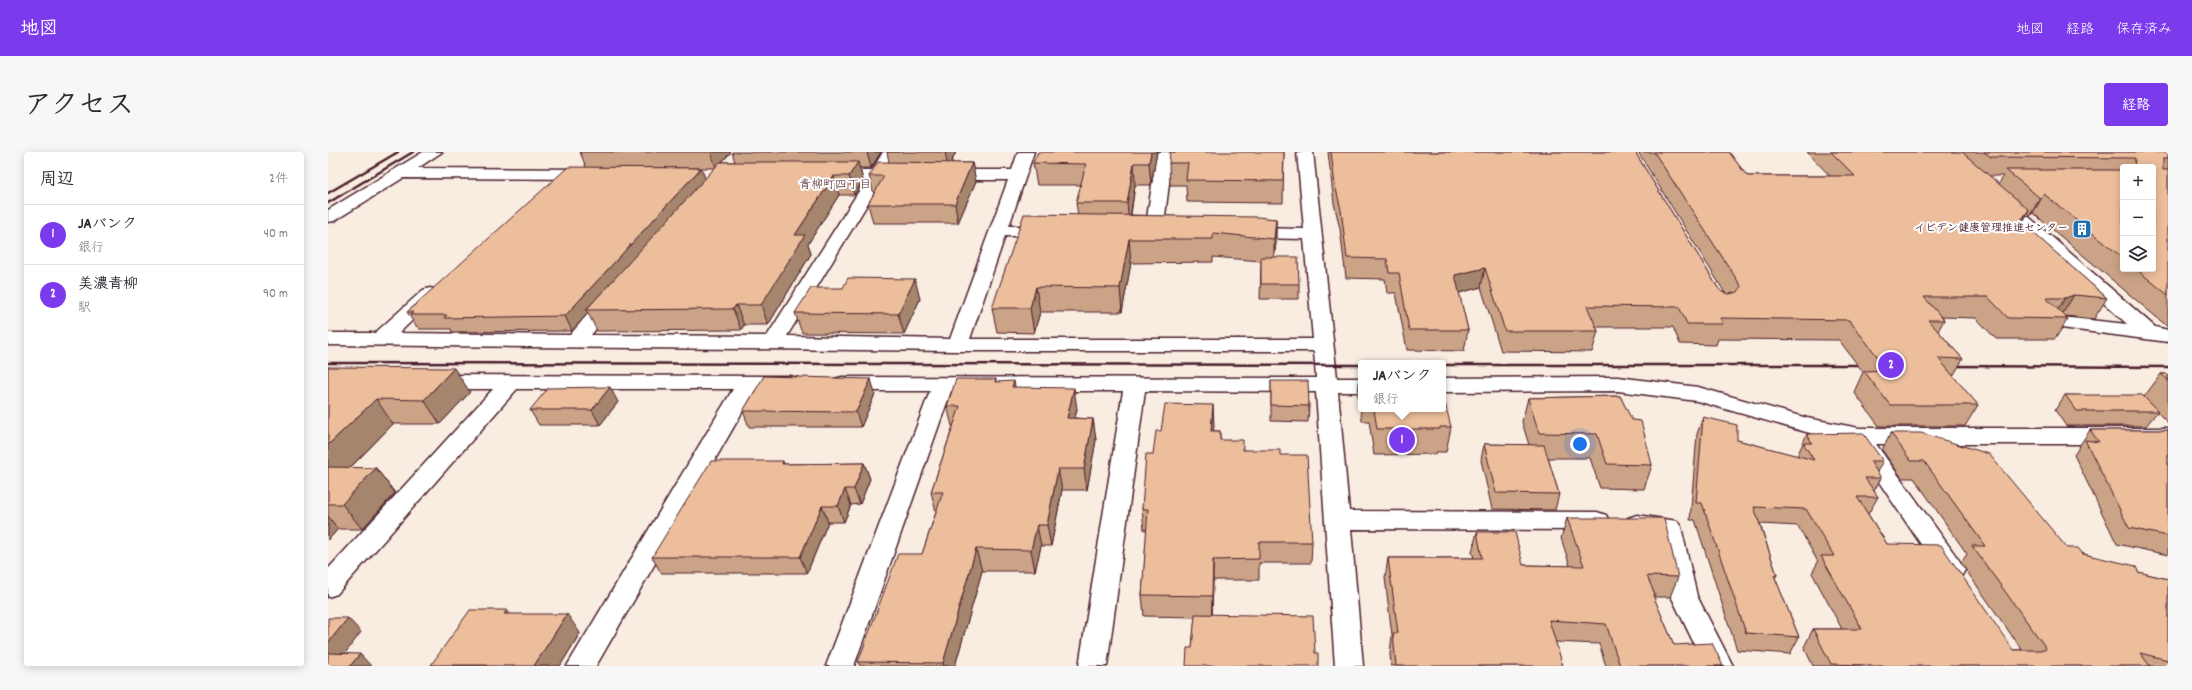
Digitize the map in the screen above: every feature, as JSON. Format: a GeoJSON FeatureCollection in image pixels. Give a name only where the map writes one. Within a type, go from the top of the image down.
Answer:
{"type":"FeatureCollection","features":[{"type":"Feature","properties":{"kind":"street"},"geometry":{"type":"LineString","coordinates":[[328,217],[434,152]]}},
{"type":"Feature","properties":{"kind":"street"},"geometry":{"type":"LineString","coordinates":[[773,342],[891,152]]}},
{"type":"Feature","properties":{"kind":"street"},"geometry":{"type":"LineString","coordinates":[[958,346],[1026,152]]}},
{"type":"Feature","properties":{"kind":"street"},"geometry":{"type":"LineString","coordinates":[[1154,231],[1165,152]]}},
{"type":"Feature","properties":{"kind":"street"},"geometry":{"type":"LineString","coordinates":[[1305,152],[1327,386],[1349,666]]}},
{"type":"Feature","properties":{"kind":"street"},"geometry":{"type":"LineString","coordinates":[[545,190],[577,161]]}},
{"type":"Feature","properties":{"kind":"street"},"geometry":{"type":"LineString","coordinates":[[399,174],[602,174]]}},
{"type":"Feature","properties":{"kind":"street"},"geometry":{"type":"LineString","coordinates":[[816,175],[1017,175]]}},
{"type":"Feature","properties":{"kind":"street"},"geometry":{"type":"LineString","coordinates":[[1990,192],[2148,332]]}},
{"type":"Feature","properties":{"kind":"street"},"geometry":{"type":"LineString","coordinates":[[998,231],[1060,231]]}},
{"type":"Feature","properties":{"kind":"street"},"geometry":{"type":"LineString","coordinates":[[1225,232],[1312,234]]}},
{"type":"Feature","properties":{"kind":"street"},"geometry":{"type":"LineString","coordinates":[[380,339],[445,280]]}},
{"type":"Feature","properties":{"kind":"street"},"geometry":{"type":"LineString","coordinates":[[574,342],[621,288]]}},
{"type":"Feature","properties":{"kind":"street"},"geometry":{"type":"LineString","coordinates":[[2062,323],[2148,332],[2168,336]]}},
{"type":"Feature","properties":{"kind":"street"},"geometry":{"type":"LineString","coordinates":[[328,339],[574,342],[773,342],[958,346],[1323,344]]}},
{"type":"Feature","properties":{"kind":"street"},"geometry":{"type":"LineString","coordinates":[[415,382],[818,383],[1135,386],[1358,385]]}},
{"type":"Feature","properties":{"kind":"street"},"geometry":{"type":"LineString","coordinates":[[328,587],[510,382]]}},
{"type":"Feature","properties":{"kind":"street"},"geometry":{"type":"LineString","coordinates":[[581,666],[748,383]]}},
{"type":"Feature","properties":{"kind":"street"},"geometry":{"type":"LineString","coordinates":[[840,666],[943,384]]}},
{"type":"Feature","properties":{"kind":"street"},"geometry":{"type":"LineString","coordinates":[[1446,385],[1618,384],[1684,392],[1698,394],[1806,425],[1859,436],[2168,436]]}},
{"type":"Feature","properties":{"kind":"street"},"geometry":{"type":"LineString","coordinates":[[1093,666],[1135,386]]}},
{"type":"Feature","properties":{"kind":"street"},"geometry":{"type":"LineString","coordinates":[[1859,436],[1963,587]]}},
{"type":"Feature","properties":{"kind":"street"},"geometry":{"type":"LineString","coordinates":[[1338,520],[1614,521],[1668,527],[1684,596],[1719,666]]}},
{"type":"Feature","properties":{"kind":"building"},"geometry":{"type":"Polygon","coordinates":[[[1038,152],[1151,152],[1149,163],[1134,163],[1127,203],[1076,203],[1086,164],[1033,163],[1038,152]]]}},
{"type":"Feature","properties":{"kind":"building"},"geometry":{"type":"Polygon","coordinates":[[[1170,152],[1284,152],[1283,181],[1186,180],[1188,163],[1169,163],[1170,152]]]}},
{"type":"Feature","properties":{"kind":"building"},"geometry":{"type":"Polygon","coordinates":[[[1331,152],[1635,152],[1718,288],[1722,292],[1729,294],[1738,292],[1741,286],[1654,152],[1729,152],[1747,176],[1855,176],[1831,152],[1962,152],[2029,210],[2020,221],[2107,298],[2074,295],[2065,298],[2046,298],[2068,319],[2008,318],[1988,297],[1924,297],[1944,320],[1928,320],[1963,359],[1938,358],[1978,405],[1890,405],[1864,371],[1888,370],[1849,320],[1720,318],[1723,324],[1687,324],[1679,307],[1587,306],[1598,331],[1505,331],[1485,268],[1455,275],[1468,330],[1409,330],[1399,273],[1389,273],[1387,259],[1347,258],[1341,210],[1335,185],[1331,152]]]}},
{"type":"Feature","properties":{"kind":"building"},"geometry":{"type":"Polygon","coordinates":[[[1984,152],[2168,152],[2168,158],[2163,158],[2163,170],[2168,170],[2168,295],[2140,272],[2156,272],[2156,164],[2134,164],[2135,158],[1991,157],[1984,152]]]}},
{"type":"Feature","properties":{"kind":"building"},"geometry":{"type":"Polygon","coordinates":[[[720,162],[858,162],[849,176],[834,176],[795,235],[805,235],[761,305],[736,305],[733,309],[586,310],[720,162]]]}},
{"type":"Feature","properties":{"kind":"building"},"geometry":{"type":"Polygon","coordinates":[[[878,162],[972,163],[955,204],[868,204],[884,176],[869,176],[878,162]]]}},
{"type":"Feature","properties":{"kind":"building"},"geometry":{"type":"Polygon","coordinates":[[[568,167],[701,168],[565,316],[444,318],[447,315],[410,315],[414,312],[407,312],[568,167]]]}},
{"type":"Feature","properties":{"kind":"building"},"geometry":{"type":"Polygon","coordinates":[[[2006,170],[2120,170],[2120,256],[2044,194],[2040,198],[2006,170]]]}},
{"type":"Feature","properties":{"kind":"building"},"geometry":{"type":"Polygon","coordinates":[[[1024,214],[1257,217],[1276,219],[1274,239],[1213,233],[1213,239],[1129,239],[1120,288],[1036,287],[1030,308],[992,308],[1024,214]]]}},
{"type":"Feature","properties":{"kind":"building"},"geometry":{"type":"Polygon","coordinates":[[[1261,257],[1298,257],[1299,284],[1261,284],[1261,257]]]}},
{"type":"Feature","properties":{"kind":"building"},"geometry":{"type":"Polygon","coordinates":[[[848,278],[915,279],[898,314],[795,313],[811,288],[843,288],[848,278]]]}},
{"type":"Feature","properties":{"kind":"building"},"geometry":{"type":"Polygon","coordinates":[[[328,367],[454,368],[424,400],[376,399],[328,445],[328,367]]]}},
{"type":"Feature","properties":{"kind":"building"},"geometry":{"type":"Polygon","coordinates":[[[2161,374],[2168,374],[2168,380],[2161,374]]]}},
{"type":"Feature","properties":{"kind":"building"},"geometry":{"type":"Polygon","coordinates":[[[764,376],[871,379],[856,412],[743,411],[764,376]]]}},
{"type":"Feature","properties":{"kind":"building"},"geometry":{"type":"Polygon","coordinates":[[[956,379],[996,379],[995,382],[1014,381],[1012,387],[1074,388],[1067,418],[1093,419],[1084,469],[1058,469],[1047,525],[1037,525],[1031,550],[976,549],[943,663],[858,662],[898,554],[922,554],[943,492],[931,492],[960,406],[947,406],[956,379]]]}},
{"type":"Feature","properties":{"kind":"building"},"geometry":{"type":"Polygon","coordinates":[[[1271,381],[1308,381],[1309,406],[1271,405],[1271,381]]]}},
{"type":"Feature","properties":{"kind":"building"},"geometry":{"type":"Polygon","coordinates":[[[610,387],[592,410],[530,410],[548,388],[610,387]]]}},
{"type":"Feature","properties":{"kind":"building"},"geometry":{"type":"Polygon","coordinates":[[[2065,395],[2142,395],[2158,411],[2077,411],[2065,395]]]}},
{"type":"Feature","properties":{"kind":"building"},"geometry":{"type":"Polygon","coordinates":[[[1620,396],[1632,420],[1641,421],[1652,465],[1607,464],[1597,434],[1539,433],[1528,398],[1620,396]]]}},
{"type":"Feature","properties":{"kind":"building"},"geometry":{"type":"Polygon","coordinates":[[[1165,404],[1213,405],[1211,431],[1220,431],[1220,440],[1243,440],[1243,450],[1280,450],[1280,455],[1307,455],[1312,542],[1259,542],[1259,559],[1213,560],[1212,596],[1142,595],[1148,509],[1142,509],[1146,454],[1153,454],[1156,431],[1161,431],[1165,404]]]}},
{"type":"Feature","properties":{"kind":"building"},"geometry":{"type":"Polygon","coordinates":[[[1446,407],[1451,427],[1440,427],[1440,429],[1377,429],[1374,412],[1446,412],[1446,407]]]}},
{"type":"Feature","properties":{"kind":"building"},"geometry":{"type":"Polygon","coordinates":[[[1703,417],[1737,425],[1737,440],[1814,460],[1803,443],[1812,443],[1807,434],[1863,433],[1883,461],[1870,461],[1881,478],[1865,478],[1878,497],[1857,497],[1887,544],[1941,545],[2013,650],[2045,650],[2046,648],[1972,546],[1985,546],[1924,461],[1911,461],[1891,433],[1921,433],[1989,454],[2067,548],[2078,548],[2083,554],[2136,566],[2138,572],[2168,579],[2168,660],[2140,653],[2150,666],[1867,666],[1831,664],[1813,629],[1862,629],[1821,556],[1834,556],[1806,509],[1754,507],[1777,575],[1774,575],[1799,637],[1746,633],[1702,503],[1696,503],[1703,417]]]}},
{"type":"Feature","properties":{"kind":"building"},"geometry":{"type":"Polygon","coordinates":[[[2090,430],[2168,430],[2168,536],[2129,528],[2085,440],[2099,442],[2090,430]]]}},
{"type":"Feature","properties":{"kind":"building"},"geometry":{"type":"Polygon","coordinates":[[[1484,444],[1544,445],[1559,494],[1496,493],[1484,444]]]}},
{"type":"Feature","properties":{"kind":"building"},"geometry":{"type":"Polygon","coordinates":[[[711,461],[783,461],[782,464],[864,463],[854,489],[845,489],[838,506],[822,506],[800,557],[652,557],[711,461]]]}},
{"type":"Feature","properties":{"kind":"building"},"geometry":{"type":"Polygon","coordinates":[[[328,467],[376,468],[342,504],[328,504],[328,467]]]}},
{"type":"Feature","properties":{"kind":"building"},"geometry":{"type":"Polygon","coordinates":[[[1567,518],[1664,518],[1678,577],[1647,576],[1655,595],[1653,595],[1674,645],[1712,643],[1723,666],[1620,666],[1606,624],[1549,620],[1563,666],[1396,666],[1393,633],[1398,633],[1388,558],[1482,558],[1477,532],[1515,532],[1523,565],[1584,566],[1567,518]]]}},
{"type":"Feature","properties":{"kind":"building"},"geometry":{"type":"Polygon","coordinates":[[[470,610],[507,610],[504,614],[567,614],[534,666],[431,665],[470,610]]]}},
{"type":"Feature","properties":{"kind":"building"},"geometry":{"type":"Polygon","coordinates":[[[1195,614],[1313,616],[1315,653],[1318,653],[1318,666],[1186,666],[1187,648],[1192,648],[1195,614]]]}},
{"type":"Feature","properties":{"kind":"building"},"geometry":{"type":"Polygon","coordinates":[[[328,618],[348,618],[328,643],[328,618]]]}},
{"type":"Feature","properties":{"kind":"building"},"geometry":{"type":"Polygon","coordinates":[[[328,653],[360,654],[350,666],[328,666],[328,653]]]}},
{"type":"Feature","properties":{"kind":"railway"},"geometry":{"type":"LineString","coordinates":[[328,193],[398,152]]}},
{"type":"Feature","properties":{"kind":"railway"},"geometry":{"type":"LineString","coordinates":[[328,203],[413,152]]}},
{"type":"Feature","properties":{"kind":"railway"},"geometry":{"type":"LineString","coordinates":[[328,363],[1358,365]]}},
{"type":"Feature","properties":{"kind":"railway"},"geometry":{"type":"LineString","coordinates":[[1446,365],[1869,365]]}},
{"type":"Feature","properties":{"kind":"railway"},"geometry":{"type":"LineString","coordinates":[[1947,366],[2168,367]]}},
{"type":"Feature","properties":{"kind":"place","name":"イビデン健康管理推進センター"},"geometry":{"type":"Point","coordinates":[2082,229]}},
{"type":"Feature","properties":{"kind":"place","name":"美濃青柳"},"geometry":{"type":"Point","coordinates":[1891,365]}},
{"type":"Feature","properties":{"kind":"place","name":"JAバンク"},"geometry":{"type":"Point","coordinates":[1402,440]}},
{"type":"Feature","properties":{"kind":"district","name":"青柳町四丁目"},"geometry":{"type":"Point","coordinates":[835,185]}}]}
